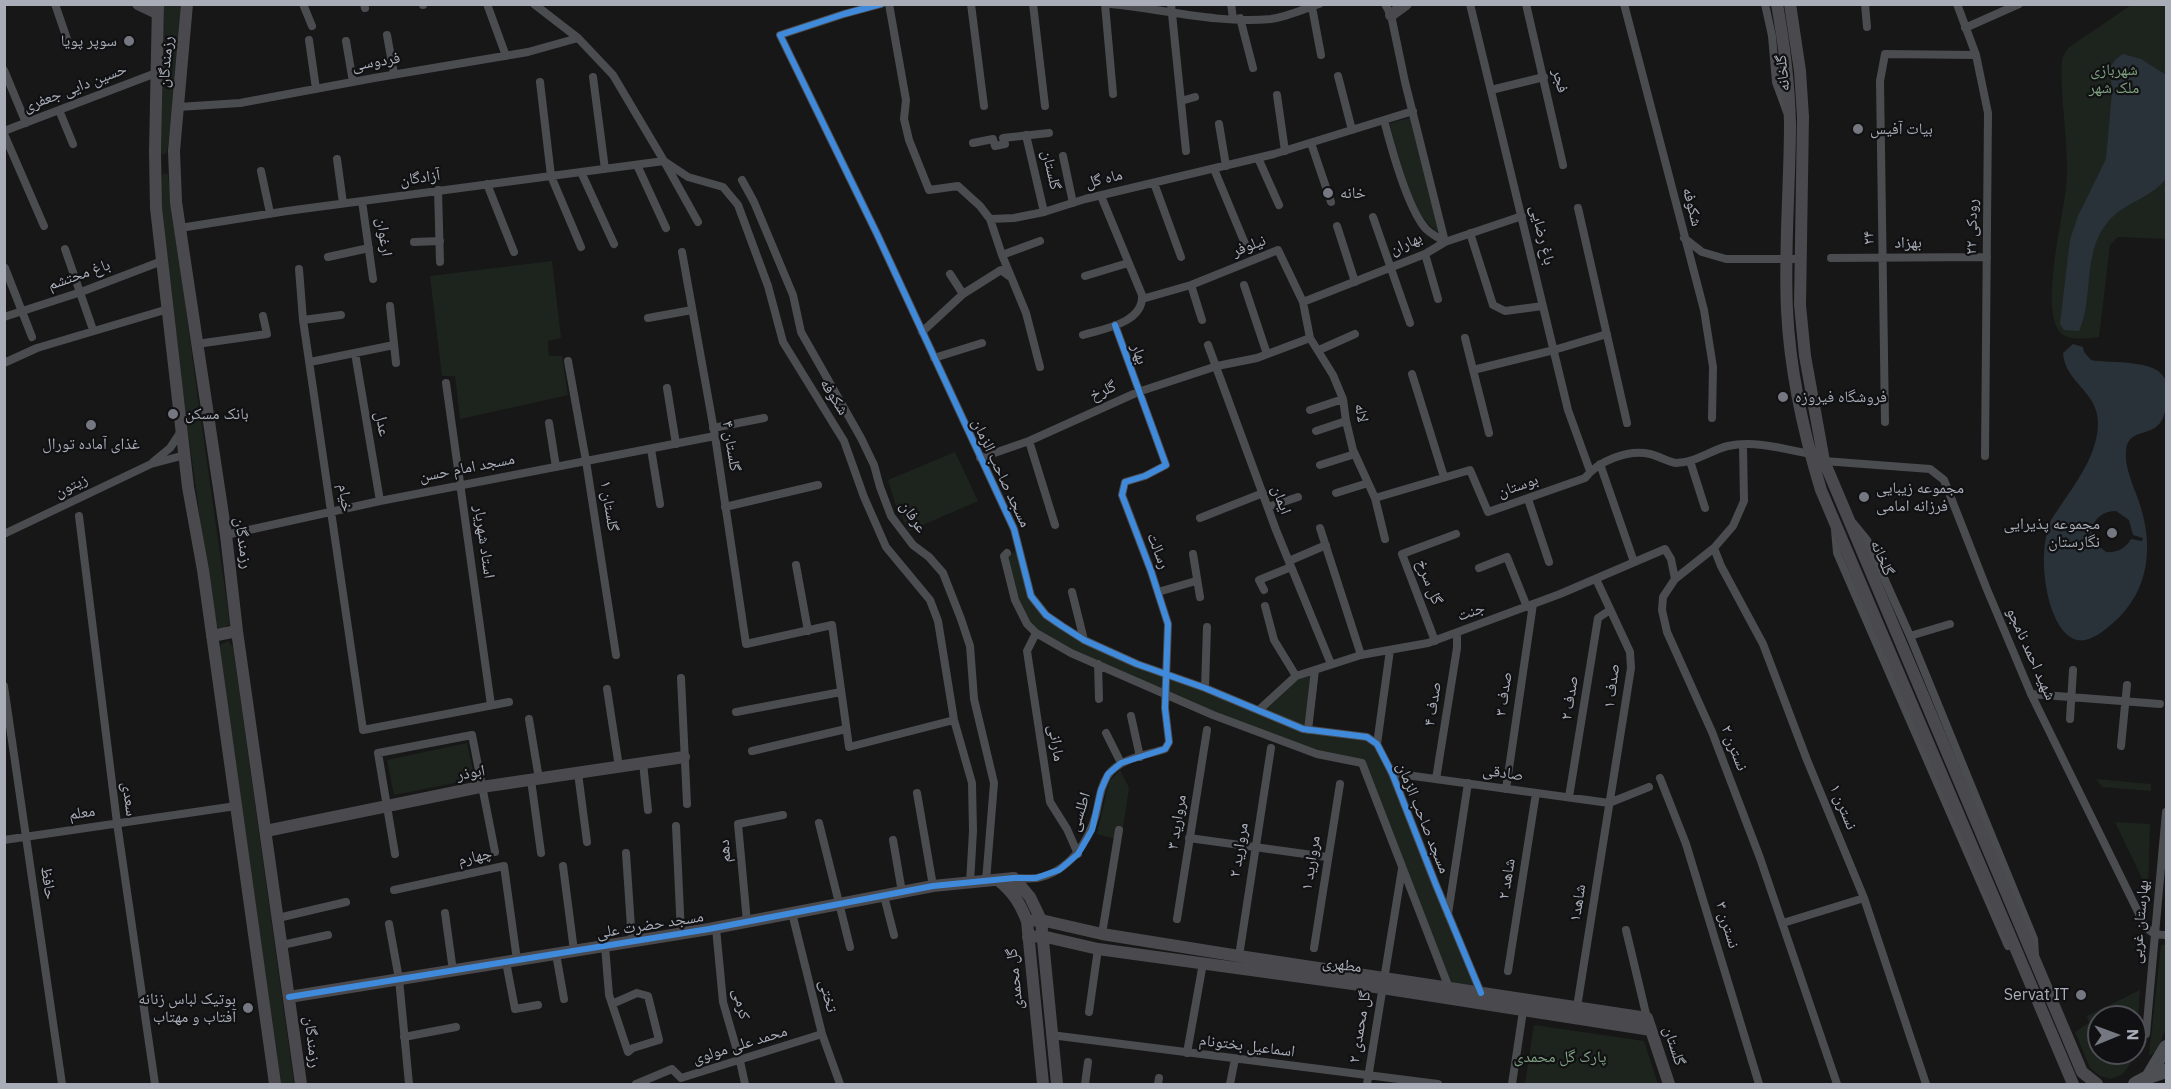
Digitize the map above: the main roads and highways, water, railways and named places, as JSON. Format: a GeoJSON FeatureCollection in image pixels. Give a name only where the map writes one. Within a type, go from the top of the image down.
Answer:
{"type":"FeatureCollection","features":[{"type":"Feature","properties":{"kind":"main road"},"geometry":{"type":"LineString","coordinates":[[138,4],[158,9]]}},
{"type":"Feature","properties":{"kind":"main road","name":"رزمندگان"},"geometry":{"type":"LineString","coordinates":[[187,4],[174,151],[176,202],[226,535],[237,631],[301,1084]]}},
{"type":"Feature","properties":{"kind":"main road"},"geometry":{"type":"LineString","coordinates":[[1388,10],[1406,4]]}},
{"type":"Feature","properties":{"kind":"main road","name":"گلخانه"},"geometry":{"type":"LineString","coordinates":[[1777,4],[1787,75],[1790,121],[1787,259],[1790,356],[1810,454],[1821,490],[1833,518],[2030,967],[2082,1072],[2097,1084]]}},
{"type":"Feature","properties":{"kind":"main road","name":"گلخانه"},"geometry":{"type":"LineString","coordinates":[[1790,4],[1800,71],[1803,117],[1800,305],[1804,356],[1824,461],[2030,967],[2073,1084]]}},
{"type":"Feature","properties":{"kind":"main road","name":"رزمندگان"},"geometry":{"type":"LineString","coordinates":[[158,9],[156,208],[185,455],[275,1084]]}},
{"type":"Feature","properties":{"kind":"main road"},"geometry":{"type":"LineString","coordinates":[[212,636],[237,631]]}},
{"type":"Feature","properties":{"kind":"main road","name":"ابوذر"},"geometry":{"type":"LineString","coordinates":[[266,831],[481,788],[684,757]]}},
{"type":"Feature","properties":{"kind":"main road","name":"مسجد حضرت علی"},"geometry":{"type":"LineString","coordinates":[[289,997],[716,928],[933,886],[1014,878]]}},
{"type":"Feature","properties":{"kind":"main road","name":"گل محمدی"},"geometry":{"type":"LineString","coordinates":[[1014,878],[1030,897],[1041,920],[1057,1084]]}},
{"type":"Feature","properties":{"kind":"main road","name":"گل محمدی"},"geometry":{"type":"LineString","coordinates":[[992,881],[1010,889],[1020,903],[1027,921],[1043,1084]]}},
{"type":"Feature","properties":{"kind":"main road","name":"مطهری"},"geometry":{"type":"LineString","coordinates":[[1027,921],[1041,920],[1102,934],[1239,956],[1523,1011],[1649,1024]]}},
{"type":"Feature","properties":{"kind":"main road","name":"مطهری"},"geometry":{"type":"LineString","coordinates":[[1028,937],[1042,936],[1098,949],[1203,963],[1449,988],[1577,1007],[1649,1024]]}},
{"type":"Feature","properties":{"kind":"main road","name":"گلستان"},"geometry":{"type":"LineString","coordinates":[[1649,1024],[1669,1084]]}},
{"type":"Feature","properties":{"kind":"main road"},"geometry":{"type":"LineString","coordinates":[[2148,1077],[2166,1047]]}},
{"type":"Feature","properties":{"kind":"main road"},"geometry":{"type":"LineString","coordinates":[[2135,1084],[2166,1071]]}},
{"type":"Feature","properties":{"kind":"place","name":"سوپر پویا"},"geometry":{"type":"Point","coordinates":[129,41]}},
{"type":"Feature","properties":{"kind":"place","name":"بیات آفیس"},"geometry":{"type":"Point","coordinates":[1858,129]}},
{"type":"Feature","properties":{"kind":"place","name":"خانه"},"geometry":{"type":"Point","coordinates":[1328,193]}},
{"type":"Feature","properties":{"kind":"place","name":"فروشگاه فیروزه"},"geometry":{"type":"Point","coordinates":[1783,397]}},
{"type":"Feature","properties":{"kind":"place","name":"بانک مسکن"},"geometry":{"type":"Point","coordinates":[173,414]}},
{"type":"Feature","properties":{"kind":"place","name":"غذای آماده تورال"},"geometry":{"type":"Point","coordinates":[91,425]}},
{"type":"Feature","properties":{"kind":"place","name":"مجموعه زیبایی فرزانه امامی"},"geometry":{"type":"Point","coordinates":[1864,497]}},
{"type":"Feature","properties":{"kind":"place","name":"مجموعه پذیرایی نگارستان"},"geometry":{"type":"Point","coordinates":[2112,533]}},
{"type":"Feature","properties":{"kind":"place","name":"Servat IT"},"geometry":{"type":"Point","coordinates":[2081,995]}},
{"type":"Feature","properties":{"kind":"place","name":"بوتیک لباس زنانه آفتاب و مهتاب"},"geometry":{"type":"Point","coordinates":[248,1008]}},
{"type":"Feature","properties":{"kind":"park label","name":"شهربازی ملک شهر"},"geometry":{"type":"Point","coordinates":[2114,79]}},
{"type":"Feature","properties":{"kind":"park label","name":"پارک گل محمدی"},"geometry":{"type":"Point","coordinates":[1560,1057]}}]}
